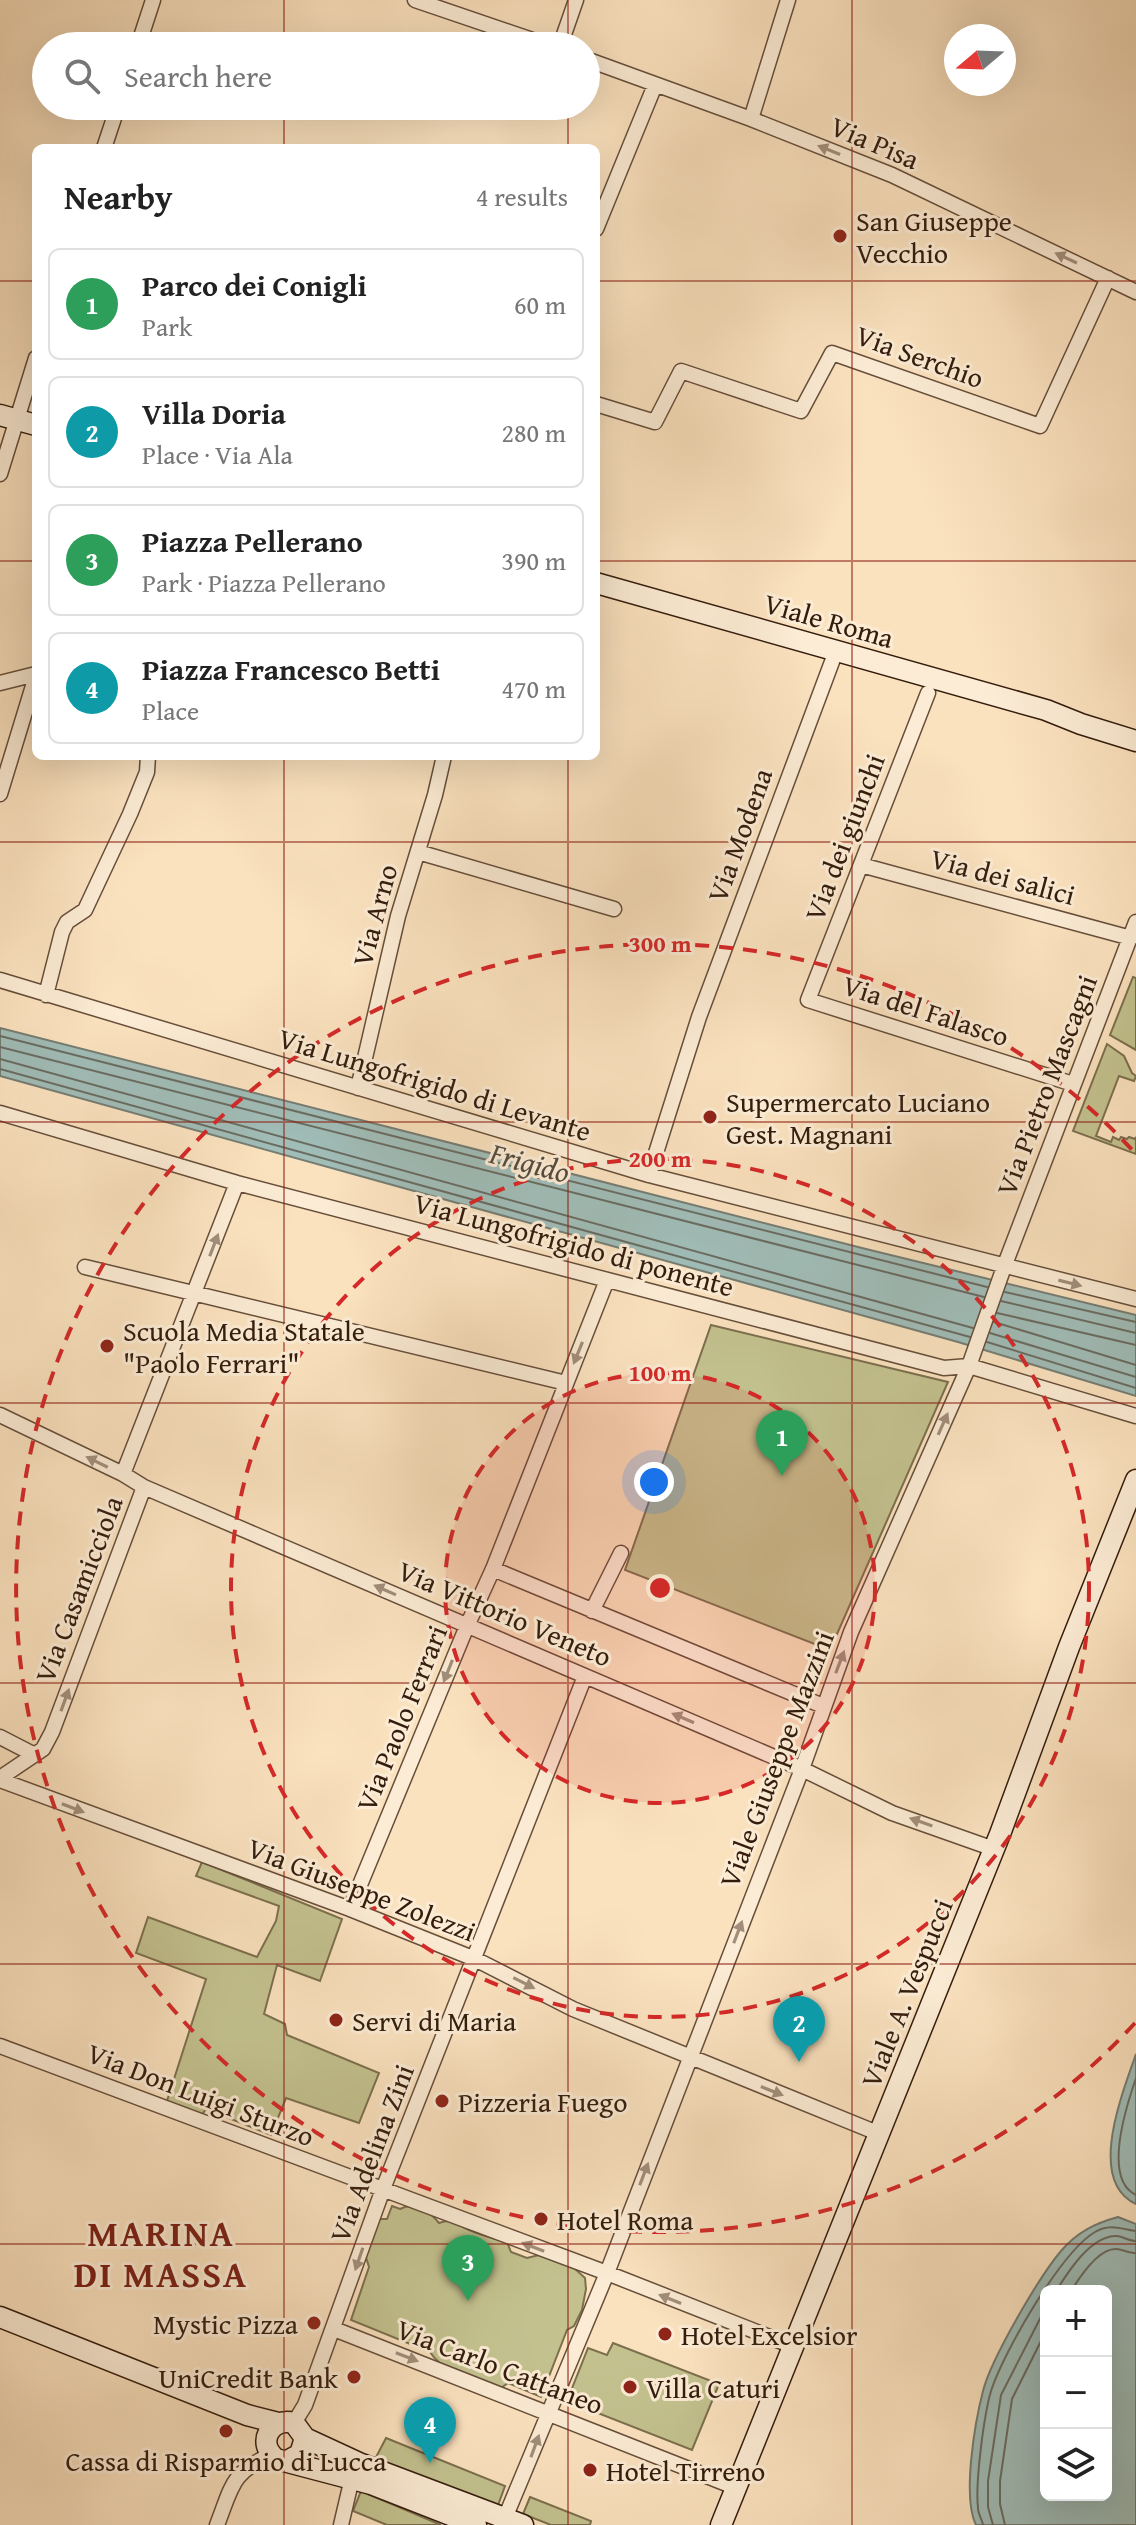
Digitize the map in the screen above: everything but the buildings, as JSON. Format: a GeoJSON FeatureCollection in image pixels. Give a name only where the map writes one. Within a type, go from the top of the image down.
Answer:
{"type":"FeatureCollection","features":[{"type":"Feature","properties":{"kind":"main road","name":"Viale Roma"},"geometry":{"type":"LineString","coordinates":[[600,584],[1046,710],[1136,741]]}},
{"type":"Feature","properties":{"kind":"main road","name":"Viale Roma"},"geometry":{"type":"LineString","coordinates":[[1046,710],[1080,713],[1136,728]]}},
{"type":"Feature","properties":{"kind":"main road","name":"Viale A. Vespucci"},"geometry":{"type":"LineString","coordinates":[[721,2525],[994,1849],[1069,1647],[1136,1480]]}},
{"type":"Feature","properties":{"kind":"main road"},"geometry":{"type":"LineString","coordinates":[[0,2317],[286,2430],[359,2463],[514,2522]]}},
{"type":"Feature","properties":{"kind":"main road"},"geometry":{"type":"LineString","coordinates":[[286,2430],[266,2445],[280,2457],[352,2478],[476,2525]]}},
{"type":"Feature","properties":{"kind":"main road"},"geometry":{"type":"LineString","coordinates":[[280,2457],[300,2454],[286,2430]]}},
{"type":"Feature","properties":{"kind":"street"},"geometry":{"type":"LineString","coordinates":[[143,32],[153,0]]}},
{"type":"Feature","properties":{"kind":"street"},"geometry":{"type":"LineString","coordinates":[[415,0],[509,32]]}},
{"type":"Feature","properties":{"kind":"street"},"geometry":{"type":"LineString","coordinates":[[565,32],[576,0]]}},
{"type":"Feature","properties":{"kind":"street"},"geometry":{"type":"LineString","coordinates":[[751,119],[788,0]]}},
{"type":"Feature","properties":{"kind":"street","name":"Via Pisa"},"geometry":{"type":"LineString","coordinates":[[600,64],[892,175],[1136,292]]}},
{"type":"Feature","properties":{"kind":"street"},"geometry":{"type":"LineString","coordinates":[[600,219],[655,85]]}},
{"type":"Feature","properties":{"kind":"street"},"geometry":{"type":"LineString","coordinates":[[105,144],[113,120]]}},
{"type":"Feature","properties":{"kind":"street","name":"Via Serchio"},"geometry":{"type":"LineString","coordinates":[[600,405],[655,422],[681,371],[801,411],[832,353],[1040,426],[1108,278]]}},
{"type":"Feature","properties":{"kind":"street"},"geometry":{"type":"LineString","coordinates":[[0,474],[32,372]]}},
{"type":"Feature","properties":{"kind":"street","name":"Via Modena"},"geometry":{"type":"LineString","coordinates":[[649,1175],[699,1017],[836,651]]}},
{"type":"Feature","properties":{"kind":"street"},"geometry":{"type":"LineString","coordinates":[[0,683],[32,676]]}},
{"type":"Feature","properties":{"kind":"street"},"geometry":{"type":"LineString","coordinates":[[0,794],[32,688]]}},
{"type":"Feature","properties":{"kind":"street","name":"Via dei giunchi"},"geometry":{"type":"LineString","coordinates":[[808,1000],[928,693]]}},
{"type":"Feature","properties":{"kind":"street"},"geometry":{"type":"LineString","coordinates":[[46,995],[62,932],[67,922],[85,910],[103,875],[147,772],[148,760]]}},
{"type":"Feature","properties":{"kind":"street","name":"Via Arno"},"geometry":{"type":"LineString","coordinates":[[358,1088],[398,916],[443,760]]}},
{"type":"Feature","properties":{"kind":"street"},"geometry":{"type":"LineString","coordinates":[[418,852],[614,909]]}},
{"type":"Feature","properties":{"kind":"street","name":"Via dei salici"},"geometry":{"type":"LineString","coordinates":[[861,865],[1131,938]]}},
{"type":"Feature","properties":{"kind":"street","name":"Via Pietro Mascagni"},"geometry":{"type":"LineString","coordinates":[[1001,1273],[1136,922]]}},
{"type":"Feature","properties":{"kind":"street","name":"Via Lungofrigido di Levante"},"geometry":{"type":"LineString","coordinates":[[0,980],[649,1175],[1001,1273],[1136,1299]]}},
{"type":"Feature","properties":{"kind":"street","name":"Via del Falasco"},"geometry":{"type":"LineString","coordinates":[[808,1000],[1073,1084]]}},
{"type":"Feature","properties":{"kind":"street","name":"Via Lungofrigido di ponente"},"geometry":{"type":"LineString","coordinates":[[0,1113],[237,1183],[944,1368],[971,1359],[1136,1416]]}},
{"type":"Feature","properties":{"kind":"street","name":"Via Casamicciola"},"geometry":{"type":"LineString","coordinates":[[123,1474],[237,1183]]}},
{"type":"Feature","properties":{"kind":"street"},"geometry":{"type":"LineString","coordinates":[[85,1267],[566,1383]]}},
{"type":"Feature","properties":{"kind":"street","name":"Viale Giuseppe Mazzini"},"geometry":{"type":"LineString","coordinates":[[514,2522],[548,2412],[695,2059],[851,1632],[971,1359],[1001,1273]]}},
{"type":"Feature","properties":{"kind":"street","name":"Via Paolo Ferrari"},"geometry":{"type":"LineString","coordinates":[[350,1909],[493,1569],[607,1280]]}},
{"type":"Feature","properties":{"kind":"street","name":"Via Vittorio Veneto"},"geometry":{"type":"LineString","coordinates":[[0,1415],[144,1487],[802,1769],[892,1813],[994,1849]]}},
{"type":"Feature","properties":{"kind":"street","name":"Via Casamicciola"},"geometry":{"type":"LineString","coordinates":[[0,1779],[43,1749],[52,1732],[144,1487]]}},
{"type":"Feature","properties":{"kind":"street"},"geometry":{"type":"LineString","coordinates":[[592,1611],[621,1553]]}},
{"type":"Feature","properties":{"kind":"street"},"geometry":{"type":"LineString","coordinates":[[493,1569],[823,1706]]}},
{"type":"Feature","properties":{"kind":"street","name":"Via Adelina Zini"},"geometry":{"type":"LineString","coordinates":[[286,2430],[305,2405],[383,2189],[585,1676]]}},
{"type":"Feature","properties":{"kind":"street"},"geometry":{"type":"LineString","coordinates":[[0,1737],[33,1754]]}},
{"type":"Feature","properties":{"kind":"street","name":"Via Giuseppe Zolezzi"},"geometry":{"type":"LineString","coordinates":[[0,1779],[350,1909],[475,1959],[573,2009],[880,2134]]}},
{"type":"Feature","properties":{"kind":"street","name":"Via Don Luigi Sturzo"},"geometry":{"type":"LineString","coordinates":[[0,2046],[607,2273],[795,2347]]}},
{"type":"Feature","properties":{"kind":"street","name":"Via Carlo Cattaneo"},"geometry":{"type":"LineString","coordinates":[[334,2329],[737,2488]]}},
{"type":"Feature","properties":{"kind":"street"},"geometry":{"type":"LineString","coordinates":[[217,2525],[236,2477],[253,2462],[280,2457]]}},
{"type":"Feature","properties":{"kind":"street"},"geometry":{"type":"LineString","coordinates":[[341,2525],[352,2478]]}},
{"type":"Feature","properties":{"kind":"shaded area"},"geometry":{"type":"Polygon","coordinates":[[[1133,977],[1136,978],[1136,1050],[1110,1035],[1133,977]]]}},
{"type":"Feature","properties":{"kind":"shaded area"},"geometry":{"type":"Polygon","coordinates":[[[1107,1044],[1124,1056],[1136,1076],[1134,1081],[1119,1076],[1096,1136],[1111,1142],[1113,1137],[1119,1140],[1121,1137],[1136,1137],[1136,1154],[1073,1131],[1107,1044]]]}},
{"type":"Feature","properties":{"kind":"shaded area"},"geometry":{"type":"Polygon","coordinates":[[[711,1325],[948,1382],[830,1650],[625,1570],[711,1325]]]}},
{"type":"Feature","properties":{"kind":"shaded area"},"geometry":{"type":"Polygon","coordinates":[[[202,1862],[342,1919],[320,1981],[277,1965],[264,2014],[285,2024],[287,2035],[379,2073],[359,2123],[286,2098],[271,2135],[206,2109],[201,2116],[166,2104],[206,1979],[136,1953],[148,1917],[257,1957],[276,1921],[279,1906],[196,1876],[202,1862]]]}},
{"type":"Feature","properties":{"kind":"shaded area"},"geometry":{"type":"Polygon","coordinates":[[[392,2206],[400,2209],[411,2206],[421,2208],[439,2223],[455,2222],[474,2232],[507,2242],[511,2252],[527,2258],[539,2255],[573,2267],[585,2278],[582,2310],[574,2326],[567,2330],[541,2397],[508,2383],[501,2388],[462,2376],[443,2366],[430,2352],[351,2320],[369,2267],[365,2254],[378,2219],[387,2219],[392,2206]]]}},
{"type":"Feature","properties":{"kind":"shaded area"},"geometry":{"type":"Polygon","coordinates":[[[613,2343],[719,2384],[692,2450],[567,2401],[588,2348],[607,2355],[613,2343]]]}},
{"type":"Feature","properties":{"kind":"shaded area"},"geometry":{"type":"Polygon","coordinates":[[[386,2438],[505,2486],[497,2508],[373,2463],[386,2438]]]}},
{"type":"Feature","properties":{"kind":"shaded area"},"geometry":{"type":"Polygon","coordinates":[[[361,2491],[441,2525],[387,2525],[353,2511],[361,2491]]]}},
{"type":"Feature","properties":{"kind":"shaded area"},"geometry":{"type":"Polygon","coordinates":[[[530,2497],[591,2521],[590,2525],[551,2525],[523,2514],[530,2497]]]}},
{"type":"Feature","properties":{"kind":"water"},"geometry":{"type":"Polygon","coordinates":[[[0,1028],[1136,1315],[1136,1396],[958,1342],[0,1076],[0,1028]]]}},
{"type":"Feature","properties":{"kind":"water"},"geometry":{"type":"Polygon","coordinates":[[[1136,2054],[1136,2204],[1121,2193],[1113,2176],[1111,2156],[1117,2112],[1136,2054]]]}},
{"type":"Feature","properties":{"kind":"water"},"geometry":{"type":"Polygon","coordinates":[[[1118,2217],[1136,2224],[1136,2525],[976,2525],[970,2497],[971,2459],[983,2391],[995,2359],[1041,2279],[1061,2251],[1080,2233],[1118,2217]]]}},
{"type":"Feature","properties":{"kind":"place","name":"San Giuseppe Vecchio"},"geometry":{"type":"Point","coordinates":[840,236]}},
{"type":"Feature","properties":{"kind":"place","name":"Supermercato Luciano Gest. Magnani"},"geometry":{"type":"Point","coordinates":[710,1117]}},
{"type":"Feature","properties":{"kind":"place","name":"Scuola Media Statale \"Paolo Ferrari\""},"geometry":{"type":"Point","coordinates":[107,1346]}},
{"type":"Feature","properties":{"kind":"place","name":"Parco dei Conigli"},"geometry":{"type":"Point","coordinates":[782,1476]}},
{"type":"Feature","properties":{"kind":"place","name":"Servi di Maria"},"geometry":{"type":"Point","coordinates":[336,2020]}},
{"type":"Feature","properties":{"kind":"place","name":"Villa Doria"},"geometry":{"type":"Point","coordinates":[799,2062]}},
{"type":"Feature","properties":{"kind":"place","name":"Pizzeria Fuego"},"geometry":{"type":"Point","coordinates":[442,2101]}},
{"type":"Feature","properties":{"kind":"place","name":"Hotel Roma"},"geometry":{"type":"Point","coordinates":[541,2219]}},
{"type":"Feature","properties":{"kind":"place","name":"Piazza Pellerano"},"geometry":{"type":"Point","coordinates":[468,2301]}},
{"type":"Feature","properties":{"kind":"place","name":"Mystic Pizza"},"geometry":{"type":"Point","coordinates":[314,2323]}},
{"type":"Feature","properties":{"kind":"place","name":"Hotel Excelsior"},"geometry":{"type":"Point","coordinates":[665,2334]}},
{"type":"Feature","properties":{"kind":"place","name":"UniCredit Bank"},"geometry":{"type":"Point","coordinates":[354,2377]}},
{"type":"Feature","properties":{"kind":"place","name":"Villa Caturi"},"geometry":{"type":"Point","coordinates":[630,2387]}},
{"type":"Feature","properties":{"kind":"place","name":"Cassa di Risparmio di Lucca"},"geometry":{"type":"Point","coordinates":[226,2431]}},
{"type":"Feature","properties":{"kind":"place","name":"Piazza Francesco Betti"},"geometry":{"type":"Point","coordinates":[430,2463]}},
{"type":"Feature","properties":{"kind":"place","name":"Hotel Tirreno"},"geometry":{"type":"Point","coordinates":[590,2470]}},
{"type":"Feature","properties":{"kind":"district","name":"MARINA DI MASSA"},"geometry":{"type":"Point","coordinates":[161,2252]}},
{"type":"Feature","properties":{"kind":"water label","name":"Frigido"},"geometry":{"type":"Point","coordinates":[530,1162]}}]}
